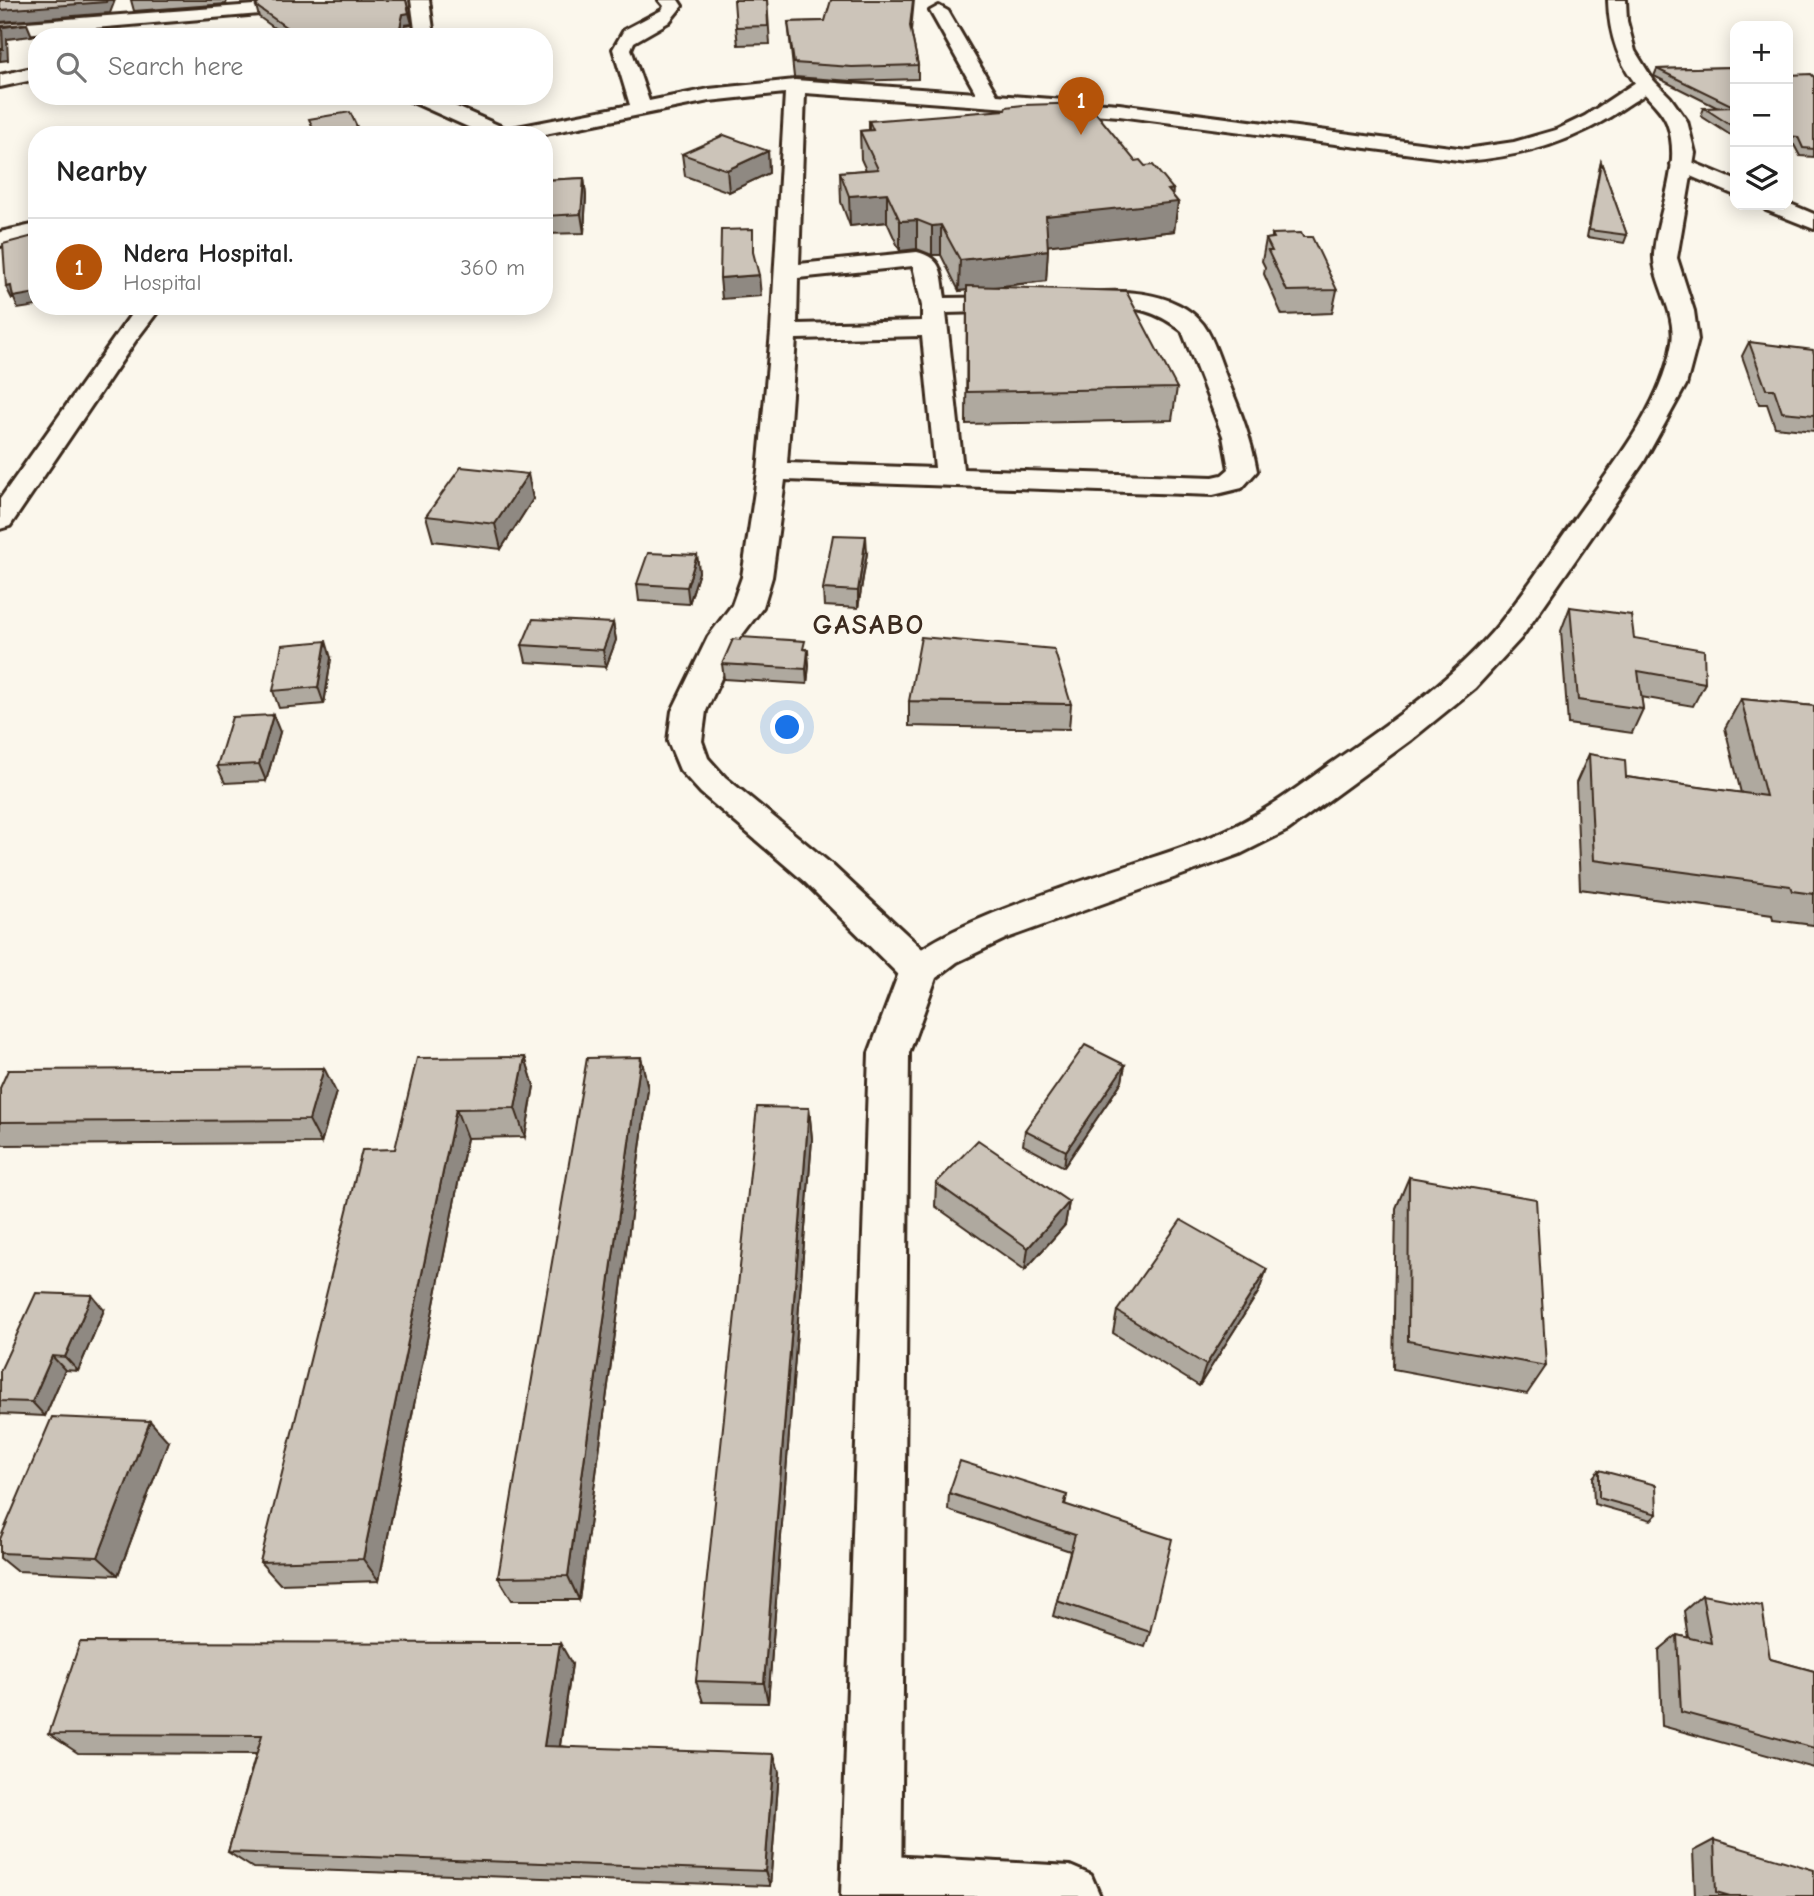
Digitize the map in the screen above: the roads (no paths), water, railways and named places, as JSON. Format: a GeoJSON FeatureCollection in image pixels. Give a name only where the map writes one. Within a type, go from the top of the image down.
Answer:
{"type":"FeatureCollection","features":[{"type":"Feature","properties":{"kind":"street"},"geometry":{"type":"LineString","coordinates":[[95,22],[100,0]]}},
{"type":"Feature","properties":{"kind":"street"},"geometry":{"type":"LineString","coordinates":[[420,0],[424,28]]}},
{"type":"Feature","properties":{"kind":"street"},"geometry":{"type":"LineString","coordinates":[[641,107],[622,44],[631,34],[670,13],[673,6],[668,0]]}},
{"type":"Feature","properties":{"kind":"street"},"geometry":{"type":"LineString","coordinates":[[1070,1896],[871,1890],[889,1053],[919,970],[943,952],[994,928],[1227,845],[1275,821],[1399,732],[1463,681],[1510,631],[1629,463],[1673,385],[1685,340],[1682,311],[1665,258],[1665,246],[1684,153],[1677,121],[1663,100],[1646,83],[1625,51],[1618,21],[1617,0]]}},
{"type":"Feature","properties":{"kind":"street"},"geometry":{"type":"LineString","coordinates":[[939,11],[989,99]]}},
{"type":"Feature","properties":{"kind":"street"},"geometry":{"type":"LineString","coordinates":[[0,30],[174,14],[254,12]]}},
{"type":"Feature","properties":{"kind":"street"},"geometry":{"type":"LineString","coordinates":[[172,28],[174,14]]}},
{"type":"Feature","properties":{"kind":"street"},"geometry":{"type":"LineString","coordinates":[[0,81],[28,76]]}},
{"type":"Feature","properties":{"kind":"street"},"geometry":{"type":"LineString","coordinates":[[549,126],[709,95],[795,86],[1119,110],[1466,155],[1497,153],[1589,122],[1646,83]]}},
{"type":"Feature","properties":{"kind":"street"},"geometry":{"type":"LineString","coordinates":[[795,86],[784,332],[772,471],[757,578],[747,607],[724,637],[698,690],[689,711],[685,741],[692,762],[713,785],[818,873],[919,970]]}},
{"type":"Feature","properties":{"kind":"street"},"geometry":{"type":"LineString","coordinates":[[436,105],[485,126]]}},
{"type":"Feature","properties":{"kind":"street"},"geometry":{"type":"LineString","coordinates":[[1682,164],[1730,186]]}},
{"type":"Feature","properties":{"kind":"street"},"geometry":{"type":"LineString","coordinates":[[1786,210],[1814,222]]}},
{"type":"Feature","properties":{"kind":"street"},"geometry":{"type":"LineString","coordinates":[[0,239],[28,233]]}},
{"type":"Feature","properties":{"kind":"street"},"geometry":{"type":"LineString","coordinates":[[788,272],[924,260],[927,264],[934,317],[950,477]]}},
{"type":"Feature","properties":{"kind":"street"},"geometry":{"type":"LineString","coordinates":[[772,471],[1213,486],[1232,482],[1243,471],[1237,436],[1193,328],[1179,315],[1144,299],[1046,303],[784,332]]}},
{"type":"Feature","properties":{"kind":"street"},"geometry":{"type":"LineString","coordinates":[[0,520],[143,315]]}},
{"type":"Feature","properties":{"kind":"place","name":"Ndera Hospital."},"geometry":{"type":"Point","coordinates":[1081,135]}},
{"type":"Feature","properties":{"kind":"district","name":"GASABO"},"geometry":{"type":"Point","coordinates":[869,625]}}]}
